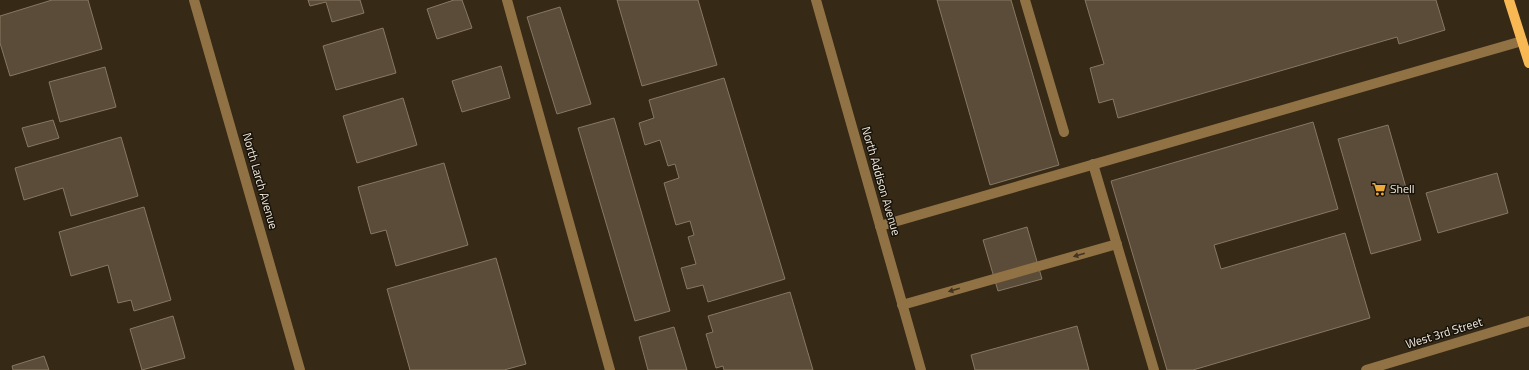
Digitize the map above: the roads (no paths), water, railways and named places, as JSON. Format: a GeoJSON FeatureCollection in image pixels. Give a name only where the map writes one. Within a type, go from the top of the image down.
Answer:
{"type":"FeatureCollection","features":[{"type":"Feature","properties":{"kind":"main road"},"geometry":{"type":"LineString","coordinates":[[1510,0],[1529,62]]}},
{"type":"Feature","properties":{"kind":"street","name":"North Larch Avenue"},"geometry":{"type":"LineString","coordinates":[[194,0],[300,370]]}},
{"type":"Feature","properties":{"kind":"street"},"geometry":{"type":"LineString","coordinates":[[507,0],[610,370]]}},
{"type":"Feature","properties":{"kind":"street","name":"North Addison Avenue"},"geometry":{"type":"LineString","coordinates":[[816,0],[921,370]]}},
{"type":"Feature","properties":{"kind":"street"},"geometry":{"type":"LineString","coordinates":[[1025,0],[1064,132]]}},
{"type":"Feature","properties":{"kind":"street"},"geometry":{"type":"LineString","coordinates":[[880,226],[1522,41]]}},
{"type":"Feature","properties":{"kind":"street"},"geometry":{"type":"LineString","coordinates":[[1093,164],[1154,370]]}},
{"type":"Feature","properties":{"kind":"street"},"geometry":{"type":"LineString","coordinates":[[902,305],[1117,244]]}},
{"type":"Feature","properties":{"kind":"street","name":"West 3rd Street"},"geometry":{"type":"LineString","coordinates":[[1366,370],[1529,320]]}},
{"type":"Feature","properties":{"kind":"place","name":"Shell"},"geometry":{"type":"Point","coordinates":[1379,189]}}]}
